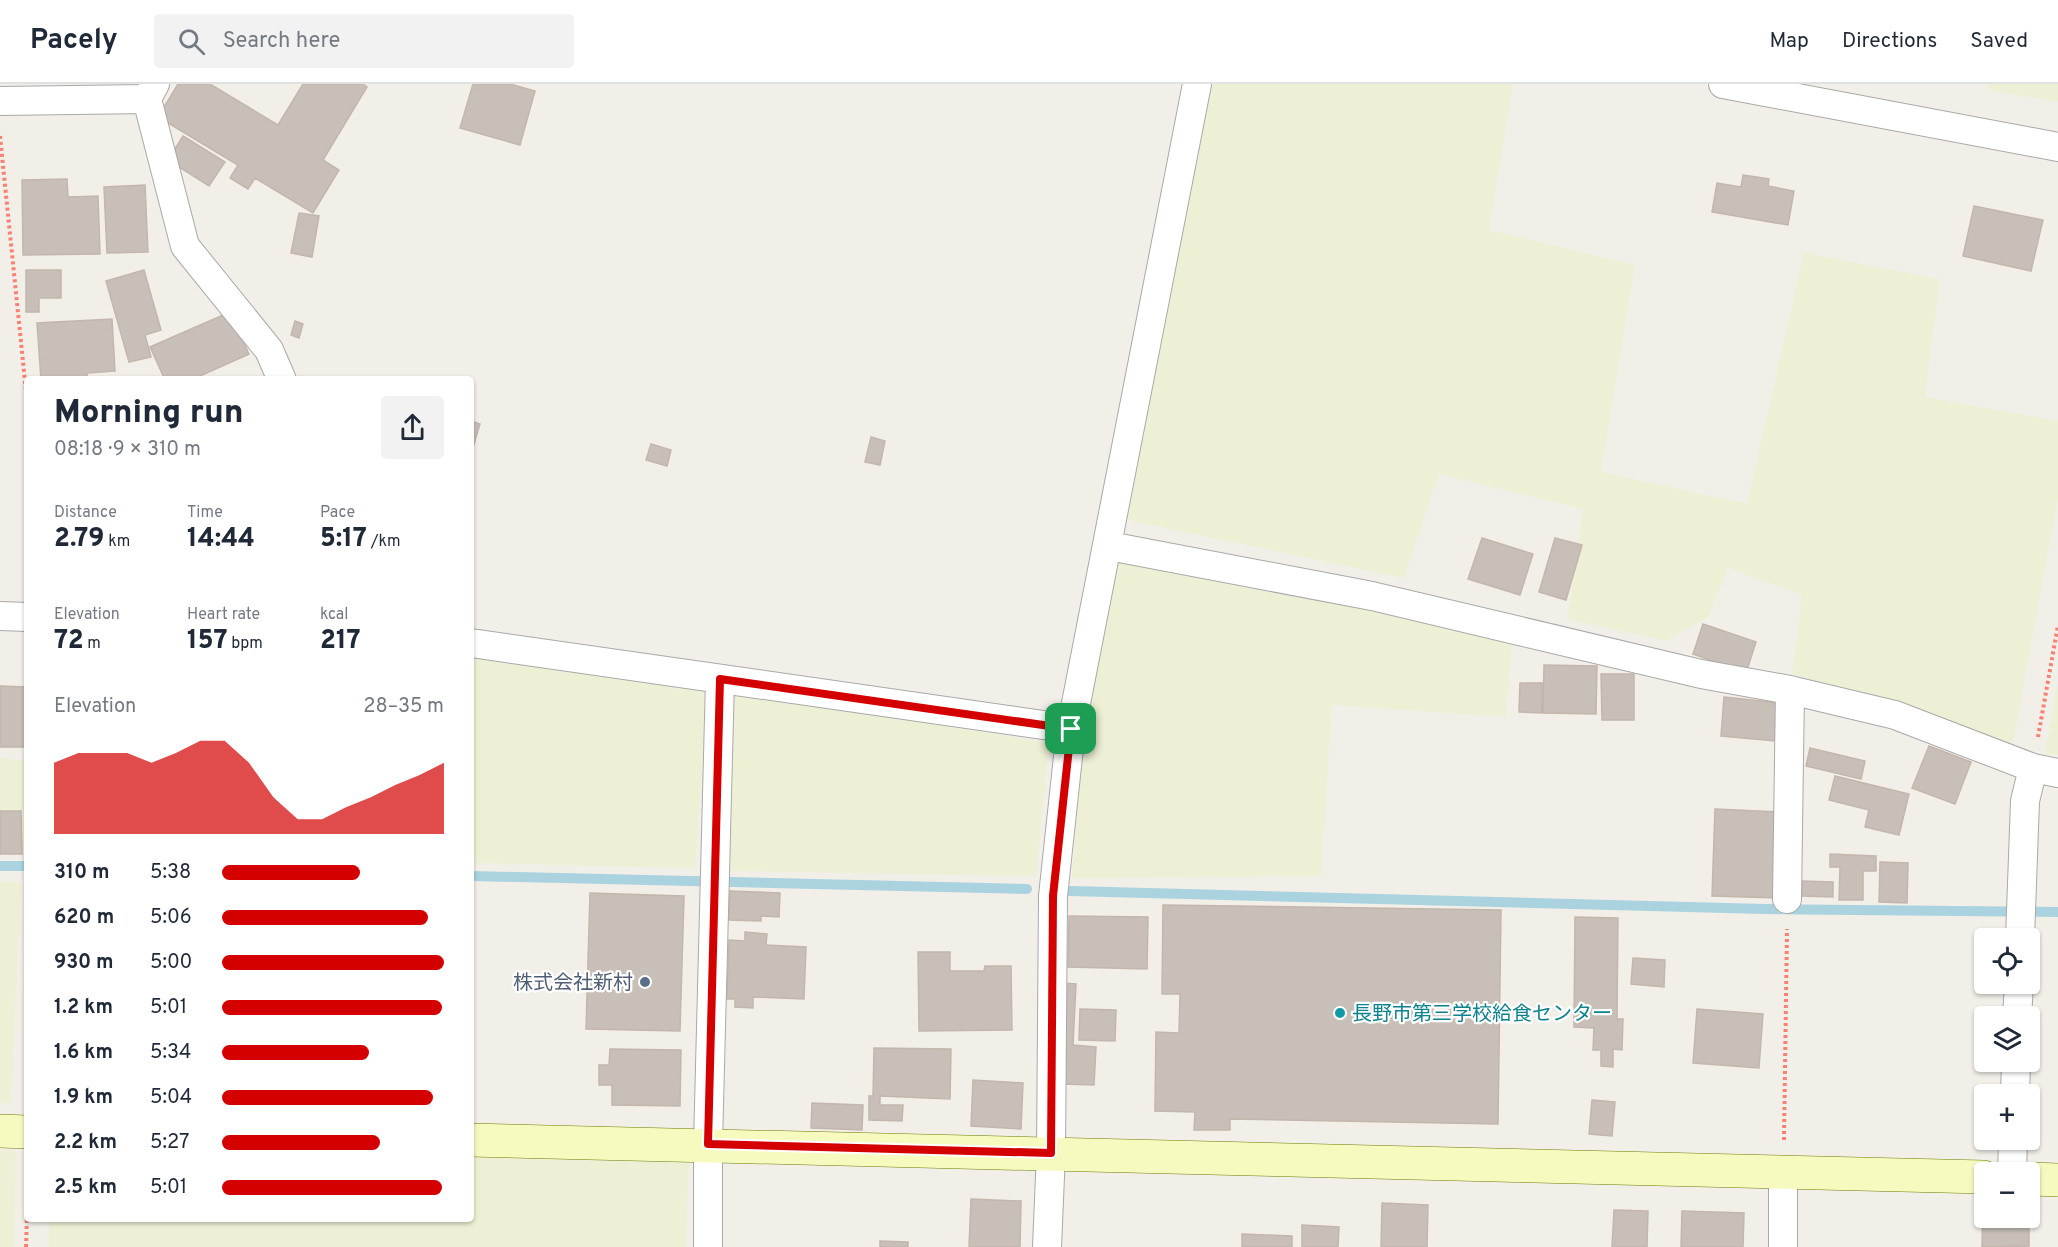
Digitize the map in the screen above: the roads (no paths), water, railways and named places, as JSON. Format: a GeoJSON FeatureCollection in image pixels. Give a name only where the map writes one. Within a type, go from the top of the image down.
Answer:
{"type":"FeatureCollection","features":[{"type":"Feature","properties":{"kind":"street"},"geometry":{"type":"LineString","coordinates":[[1047,1247],[1051,1153],[1053,896],[1071,729],[1197,84]]}},
{"type":"Feature","properties":{"kind":"street"},"geometry":{"type":"LineString","coordinates":[[1723,84],[2058,147]]}},
{"type":"Feature","properties":{"kind":"street"},"geometry":{"type":"LineString","coordinates":[[0,101],[151,92],[185,246],[269,350],[280,376]]}},
{"type":"Feature","properties":{"kind":"street"},"geometry":{"type":"LineString","coordinates":[[1108,546],[1372,596],[1701,674],[1790,690],[1895,715],[2045,770],[2025,801],[2021,924]]}},
{"type":"Feature","properties":{"kind":"street"},"geometry":{"type":"LineString","coordinates":[[0,616],[24,617]]}},
{"type":"Feature","properties":{"kind":"street"},"geometry":{"type":"LineString","coordinates":[[474,643],[1071,729]]}},
{"type":"Feature","properties":{"kind":"street"},"geometry":{"type":"LineString","coordinates":[[708,1247],[708,1144],[720,679]]}},
{"type":"Feature","properties":{"kind":"street"},"geometry":{"type":"LineString","coordinates":[[1787,911],[1790,690]]}},
{"type":"Feature","properties":{"kind":"street"},"geometry":{"type":"LineString","coordinates":[[0,1131],[24,1132]]}},
{"type":"Feature","properties":{"kind":"street"},"geometry":{"type":"LineString","coordinates":[[474,1140],[708,1144],[1974,1178]]}},
{"type":"Feature","properties":{"kind":"street"},"geometry":{"type":"LineString","coordinates":[[1782,1247],[1784,1171]]}},
{"type":"Feature","properties":{"kind":"street"},"geometry":{"type":"LineString","coordinates":[[2040,1179],[2058,1180]]}},
{"type":"Feature","properties":{"kind":"waterway"},"geometry":{"type":"LineString","coordinates":[[0,866],[24,866]]}},
{"type":"Feature","properties":{"kind":"waterway"},"geometry":{"type":"LineString","coordinates":[[474,876],[1027,889]]}},
{"type":"Feature","properties":{"kind":"waterway"},"geometry":{"type":"LineString","coordinates":[[1070,891],[1765,909],[2058,912]]}},
{"type":"Feature","properties":{"kind":"place","name":"株式会社新村"},"geometry":{"type":"Point","coordinates":[645,982]}},
{"type":"Feature","properties":{"kind":"place","name":"長野市第三学校給食センター"},"geometry":{"type":"Point","coordinates":[1340,1013]}}]}
